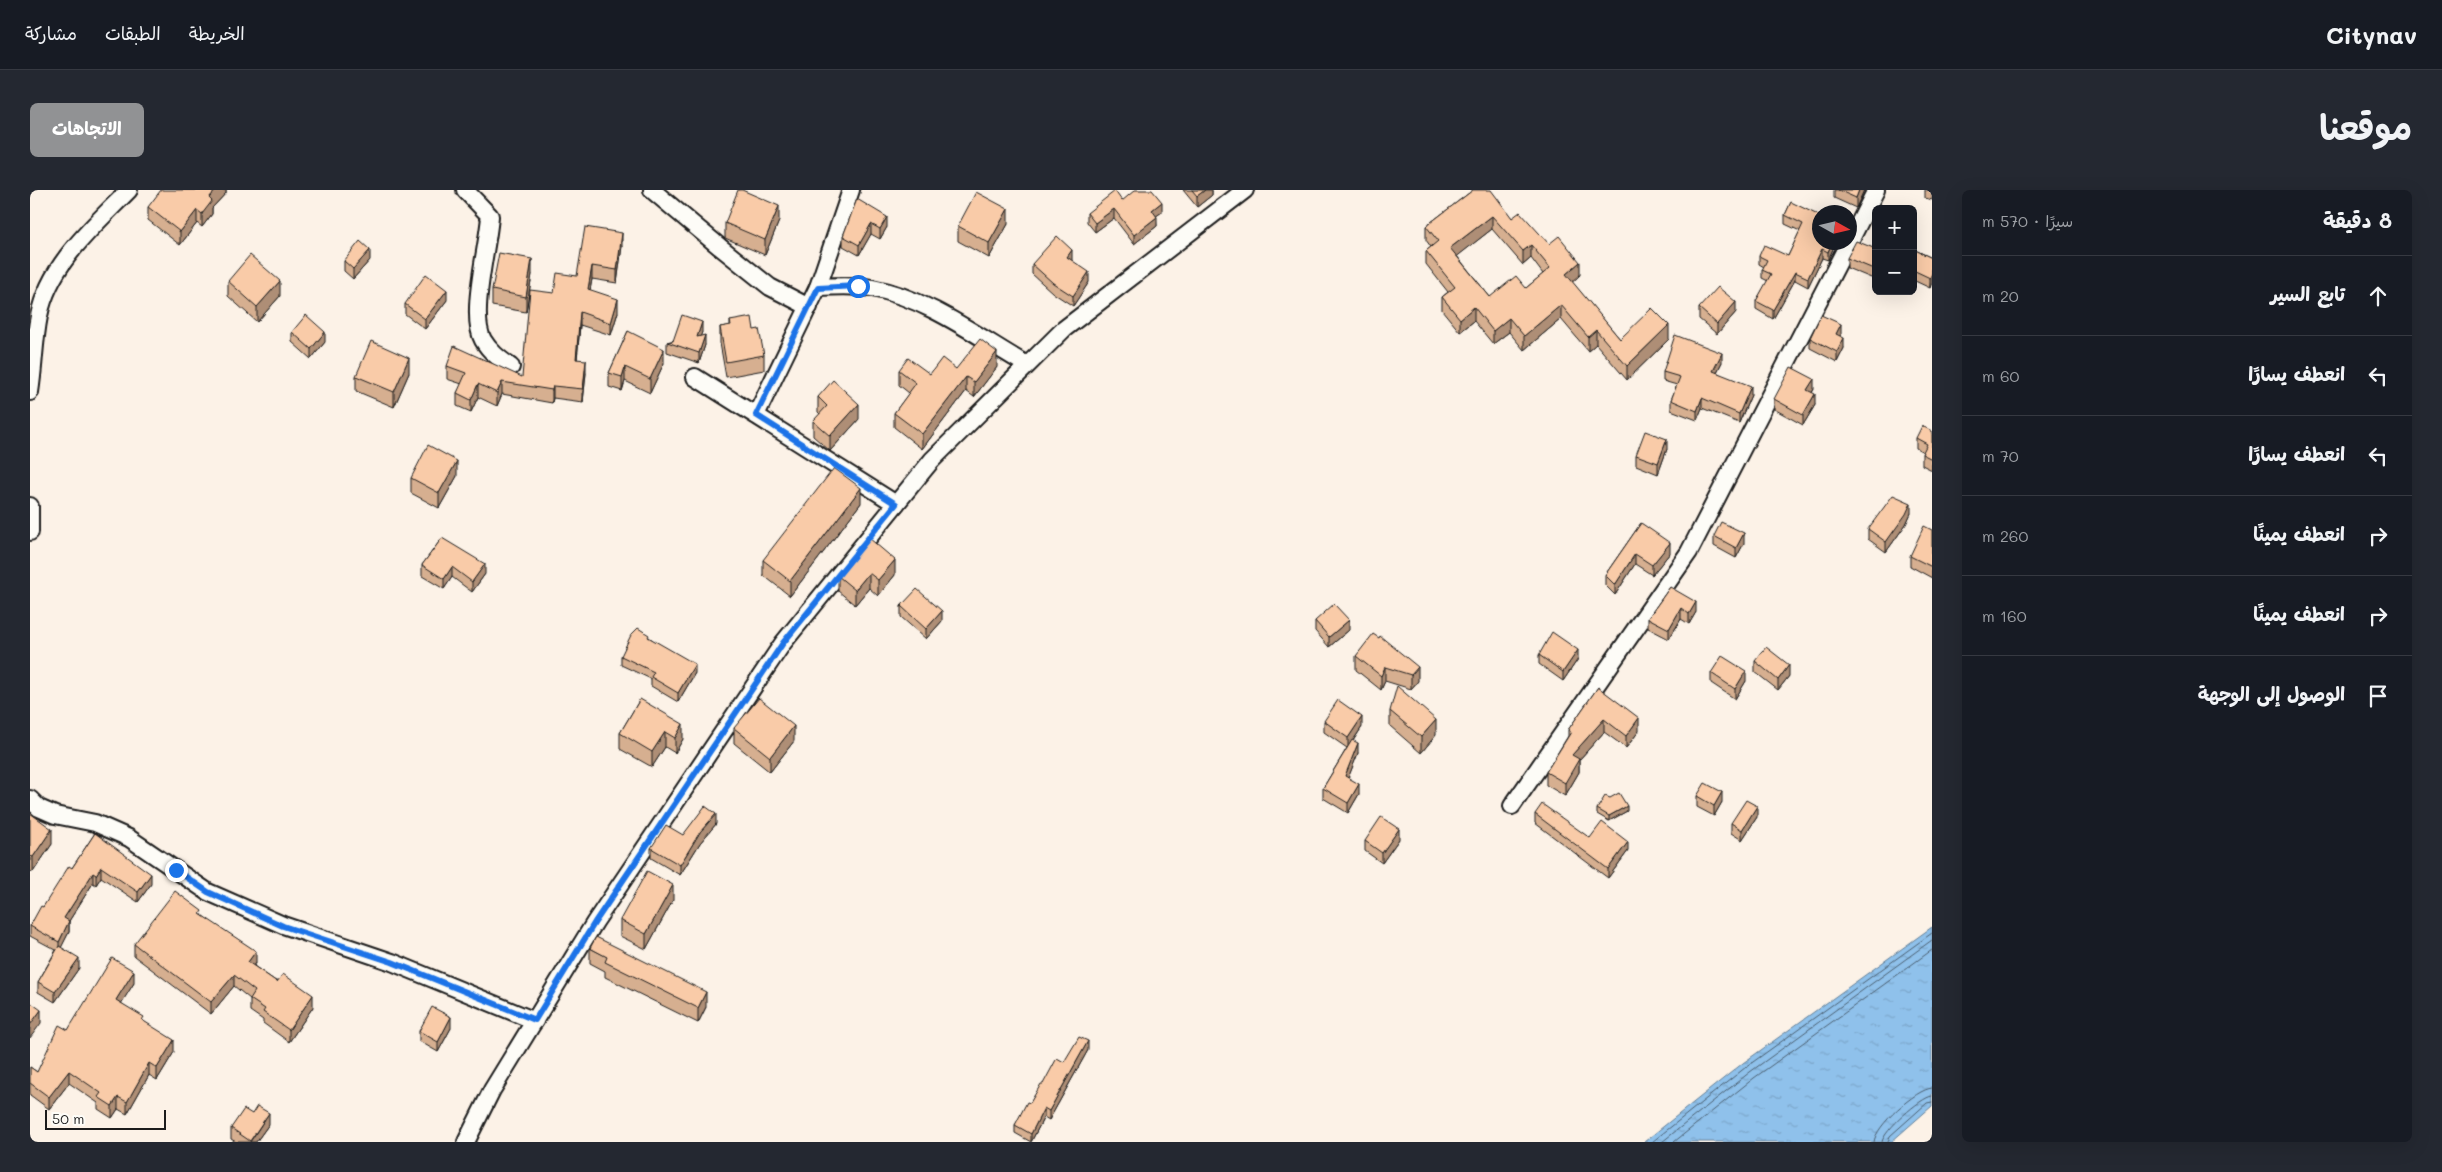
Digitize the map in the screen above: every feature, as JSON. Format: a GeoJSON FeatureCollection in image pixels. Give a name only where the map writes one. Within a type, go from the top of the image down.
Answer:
{"type":"FeatureCollection","features":[{"type":"Feature","properties":{"kind":"street"},"geometry":{"type":"LineString","coordinates":[[30,392],[39,315],[48,285],[72,249],[129,190]]}},
{"type":"Feature","properties":{"kind":"street"},"geometry":{"type":"LineString","coordinates":[[465,190],[490,216],[477,308],[482,339],[494,355],[511,367]]}},
{"type":"Feature","properties":{"kind":"street"},"geometry":{"type":"LineString","coordinates":[[652,190],[770,287],[809,307]]}},
{"type":"Feature","properties":{"kind":"street"},"geometry":{"type":"LineString","coordinates":[[756,415],[818,288],[851,190]]}},
{"type":"Feature","properties":{"kind":"street"},"geometry":{"type":"LineString","coordinates":[[466,1142],[492,1090],[595,922],[783,643],[896,504],[932,460],[1064,329],[1244,190]]}},
{"type":"Feature","properties":{"kind":"street"},"geometry":{"type":"LineString","coordinates":[[1857,227],[1876,190]]}},
{"type":"Feature","properties":{"kind":"street"},"geometry":{"type":"LineString","coordinates":[[1512,806],[1689,552],[1845,250]]}},
{"type":"Feature","properties":{"kind":"street"},"geometry":{"type":"LineString","coordinates":[[818,288],[845,285],[897,294],[922,304],[1027,365]]}},
{"type":"Feature","properties":{"kind":"street"},"geometry":{"type":"LineString","coordinates":[[695,377],[896,504]]}},
{"type":"Feature","properties":{"kind":"street"},"geometry":{"type":"LineString","coordinates":[[30,506],[30,532]]}},
{"type":"Feature","properties":{"kind":"street"},"geometry":{"type":"LineString","coordinates":[[30,799],[39,808],[54,815],[95,823],[129,838],[208,892],[283,926],[392,962],[535,1020]]}},
{"type":"Feature","properties":{"kind":"water"},"geometry":{"type":"Polygon","coordinates":[[[1932,927],[1932,1106],[1891,1142],[1644,1142],[1743,1063],[1932,927]]]}},
{"type":"Feature","properties":{"kind":"building"},"geometry":{"type":"Polygon","coordinates":[[[161,190],[216,190],[209,198],[212,201],[202,214],[197,210],[180,232],[148,207],[161,190]]]}},
{"type":"Feature","properties":{"kind":"building"},"geometry":{"type":"Polygon","coordinates":[[[738,190],[779,206],[765,240],[725,223],[738,190]]]}},
{"type":"Feature","properties":{"kind":"building"},"geometry":{"type":"Polygon","coordinates":[[[1135,190],[1152,190],[1162,202],[1152,210],[1157,217],[1134,235],[1114,209],[1095,223],[1087,213],[1115,191],[1122,201],[1135,190]]]}},
{"type":"Feature","properties":{"kind":"building"},"geometry":{"type":"Polygon","coordinates":[[[1192,190],[1205,190],[1197,196],[1192,190]]]}},
{"type":"Feature","properties":{"kind":"building"},"geometry":{"type":"Polygon","coordinates":[[[1473,190],[1491,190],[1512,218],[1520,212],[1549,244],[1559,236],[1580,262],[1566,274],[1620,339],[1652,308],[1669,325],[1627,366],[1596,330],[1588,337],[1561,305],[1524,336],[1509,318],[1493,331],[1474,307],[1460,319],[1442,297],[1455,287],[1426,251],[1438,241],[1426,226],[1473,190]],[[1492,216],[1450,248],[1490,297],[1516,276],[1526,288],[1550,268],[1531,245],[1523,251],[1492,216]]]}},
{"type":"Feature","properties":{"kind":"building"},"geometry":{"type":"Polygon","coordinates":[[[1838,190],[1859,190],[1856,198],[1838,190]]]}},
{"type":"Feature","properties":{"kind":"building"},"geometry":{"type":"Polygon","coordinates":[[[976,192],[1008,209],[989,243],[958,226],[976,192]]]}},
{"type":"Feature","properties":{"kind":"building"},"geometry":{"type":"Polygon","coordinates":[[[857,199],[887,217],[880,229],[871,224],[859,245],[843,236],[857,199]]]}},
{"type":"Feature","properties":{"kind":"building"},"geometry":{"type":"Polygon","coordinates":[[[1791,202],[1812,212],[1812,250],[1822,250],[1808,278],[1795,272],[1773,310],[1756,301],[1771,274],[1762,270],[1767,260],[1759,256],[1764,245],[1788,256],[1803,224],[1785,215],[1791,202]]]}},
{"type":"Feature","properties":{"kind":"building"},"geometry":{"type":"Polygon","coordinates":[[[585,227],[622,233],[617,270],[592,266],[588,289],[618,299],[611,323],[580,312],[576,359],[586,360],[583,389],[553,386],[552,390],[502,382],[497,393],[478,384],[471,400],[457,393],[466,373],[447,366],[454,346],[522,377],[530,290],[554,293],[557,273],[577,276],[585,227]]]}},
{"type":"Feature","properties":{"kind":"building"},"geometry":{"type":"Polygon","coordinates":[[[1057,236],[1072,250],[1067,257],[1089,272],[1073,296],[1053,283],[1032,264],[1057,236]]]}},
{"type":"Feature","properties":{"kind":"building"},"geometry":{"type":"Polygon","coordinates":[[[360,241],[370,250],[353,269],[344,261],[360,241]]]}},
{"type":"Feature","properties":{"kind":"building"},"geometry":{"type":"Polygon","coordinates":[[[1857,241],[1872,247],[1872,268],[1847,258],[1851,250],[1857,250],[1857,241]]]}},
{"type":"Feature","properties":{"kind":"building"},"geometry":{"type":"Polygon","coordinates":[[[1917,251],[1932,258],[1930,278],[1917,272],[1917,251]]]}},
{"type":"Feature","properties":{"kind":"building"},"geometry":{"type":"Polygon","coordinates":[[[499,253],[532,259],[526,297],[492,290],[499,253]]]}},
{"type":"Feature","properties":{"kind":"building"},"geometry":{"type":"Polygon","coordinates":[[[250,255],[280,281],[257,307],[228,281],[250,255]]]}},
{"type":"Feature","properties":{"kind":"building"},"geometry":{"type":"Polygon","coordinates":[[[426,274],[447,290],[425,319],[405,304],[426,274]]]}},
{"type":"Feature","properties":{"kind":"building"},"geometry":{"type":"Polygon","coordinates":[[[1718,287],[1736,302],[1717,324],[1699,308],[1718,287]]]}},
{"type":"Feature","properties":{"kind":"building"},"geometry":{"type":"Polygon","coordinates":[[[306,315],[325,332],[311,349],[292,332],[306,315]]]}},
{"type":"Feature","properties":{"kind":"building"},"geometry":{"type":"Polygon","coordinates":[[[682,315],[702,322],[697,337],[705,335],[699,353],[667,342],[673,341],[682,315]]]}},
{"type":"Feature","properties":{"kind":"building"},"geometry":{"type":"Polygon","coordinates":[[[1821,315],[1841,324],[1836,334],[1844,338],[1837,352],[1810,338],[1821,315]]]}},
{"type":"Feature","properties":{"kind":"building"},"geometry":{"type":"Polygon","coordinates":[[[752,317],[754,330],[759,329],[764,355],[726,362],[720,327],[731,325],[730,321],[752,317]]]}},
{"type":"Feature","properties":{"kind":"building"},"geometry":{"type":"Polygon","coordinates":[[[628,331],[664,349],[650,379],[625,367],[622,377],[609,373],[628,331]]]}},
{"type":"Feature","properties":{"kind":"building"},"geometry":{"type":"Polygon","coordinates":[[[1675,335],[1722,353],[1713,371],[1751,386],[1739,414],[1702,398],[1697,411],[1671,400],[1680,377],[1663,372],[1675,335]]]}},
{"type":"Feature","properties":{"kind":"building"},"geometry":{"type":"Polygon","coordinates":[[[980,339],[997,352],[974,382],[966,377],[922,434],[894,413],[916,383],[899,370],[908,358],[930,374],[942,358],[956,369],[980,339]]]}},
{"type":"Feature","properties":{"kind":"building"},"geometry":{"type":"Polygon","coordinates":[[[371,341],[409,358],[394,392],[356,376],[371,341]]]}},
{"type":"Feature","properties":{"kind":"building"},"geometry":{"type":"Polygon","coordinates":[[[1791,367],[1814,379],[1807,390],[1815,394],[1803,415],[1774,399],[1791,367]]]}},
{"type":"Feature","properties":{"kind":"building"},"geometry":{"type":"Polygon","coordinates":[[[833,380],[859,404],[830,436],[813,421],[827,406],[818,397],[833,380]]]}},
{"type":"Feature","properties":{"kind":"building"},"geometry":{"type":"Polygon","coordinates":[[[1922,426],[1932,431],[1932,459],[1922,454],[1927,444],[1916,438],[1922,426]]]}},
{"type":"Feature","properties":{"kind":"building"},"geometry":{"type":"Polygon","coordinates":[[[1645,431],[1667,439],[1658,463],[1636,455],[1645,431]]]}},
{"type":"Feature","properties":{"kind":"building"},"geometry":{"type":"Polygon","coordinates":[[[428,445],[457,461],[439,493],[411,478],[428,445]]]}},
{"type":"Feature","properties":{"kind":"building"},"geometry":{"type":"Polygon","coordinates":[[[834,468],[861,488],[790,581],[763,560],[834,468]]]}},
{"type":"Feature","properties":{"kind":"building"},"geometry":{"type":"Polygon","coordinates":[[[1893,495],[1911,503],[1906,514],[1886,542],[1868,529],[1893,495]]]}},
{"type":"Feature","properties":{"kind":"building"},"geometry":{"type":"Polygon","coordinates":[[[1721,522],[1744,533],[1736,548],[1714,536],[1721,522]]]}},
{"type":"Feature","properties":{"kind":"building"},"geometry":{"type":"Polygon","coordinates":[[[1641,523],[1670,543],[1652,565],[1635,554],[1615,585],[1605,575],[1641,523]]]}},
{"type":"Feature","properties":{"kind":"building"},"geometry":{"type":"Polygon","coordinates":[[[1924,526],[1932,530],[1932,567],[1910,556],[1924,526]]]}},
{"type":"Feature","properties":{"kind":"building"},"geometry":{"type":"Polygon","coordinates":[[[442,538],[485,564],[472,582],[452,567],[444,579],[422,565],[442,538]]]}},
{"type":"Feature","properties":{"kind":"building"},"geometry":{"type":"Polygon","coordinates":[[[869,538],[895,560],[878,580],[869,573],[855,590],[838,576],[869,538]]]}},
{"type":"Feature","properties":{"kind":"building"},"geometry":{"type":"Polygon","coordinates":[[[1670,587],[1696,602],[1689,614],[1681,608],[1669,629],[1648,618],[1670,587]]]}},
{"type":"Feature","properties":{"kind":"building"},"geometry":{"type":"Polygon","coordinates":[[[917,589],[942,611],[926,629],[901,606],[917,589]]]}},
{"type":"Feature","properties":{"kind":"building"},"geometry":{"type":"Polygon","coordinates":[[[1334,604],[1349,620],[1329,637],[1315,621],[1334,604]]]}},
{"type":"Feature","properties":{"kind":"building"},"geometry":{"type":"Polygon","coordinates":[[[638,628],[649,635],[648,637],[695,664],[678,693],[651,677],[654,672],[621,656],[631,635],[638,628]]]}},
{"type":"Feature","properties":{"kind":"building"},"geometry":{"type":"Polygon","coordinates":[[[1552,632],[1578,650],[1563,672],[1539,655],[1552,632]]]}},
{"type":"Feature","properties":{"kind":"building"},"geometry":{"type":"Polygon","coordinates":[[[1373,634],[1379,638],[1380,636],[1418,667],[1411,675],[1385,667],[1381,676],[1356,656],[1373,634]]]}},
{"type":"Feature","properties":{"kind":"building"},"geometry":{"type":"Polygon","coordinates":[[[1766,647],[1789,665],[1778,680],[1755,661],[1766,647]]]}},
{"type":"Feature","properties":{"kind":"building"},"geometry":{"type":"Polygon","coordinates":[[[1722,656],[1746,671],[1735,689],[1711,673],[1722,656]]]}},
{"type":"Feature","properties":{"kind":"building"},"geometry":{"type":"Polygon","coordinates":[[[1397,686],[1436,720],[1421,737],[1390,711],[1397,686]]]}},
{"type":"Feature","properties":{"kind":"building"},"geometry":{"type":"Polygon","coordinates":[[[1598,687],[1639,718],[1626,736],[1604,719],[1572,755],[1579,759],[1565,783],[1546,772],[1571,732],[1568,730],[1598,687]]]}},
{"type":"Feature","properties":{"kind":"building"},"geometry":{"type":"Polygon","coordinates":[[[759,698],[794,726],[770,757],[734,728],[759,698]]]}},
{"type":"Feature","properties":{"kind":"building"},"geometry":{"type":"Polygon","coordinates":[[[640,699],[683,724],[675,738],[665,732],[652,752],[620,733],[640,699]]]}},
{"type":"Feature","properties":{"kind":"building"},"geometry":{"type":"Polygon","coordinates":[[[1338,700],[1362,717],[1348,738],[1324,721],[1338,700]]]}},
{"type":"Feature","properties":{"kind":"building"},"geometry":{"type":"Polygon","coordinates":[[[1352,740],[1358,743],[1345,776],[1359,784],[1348,803],[1323,788],[1352,740]]]}},
{"type":"Feature","properties":{"kind":"building"},"geometry":{"type":"Polygon","coordinates":[[[1705,783],[1722,792],[1714,806],[1697,796],[1705,783]]]}},
{"type":"Feature","properties":{"kind":"building"},"geometry":{"type":"Polygon","coordinates":[[[1619,793],[1627,806],[1609,816],[1597,809],[1605,796],[1610,798],[1619,793]]]}},
{"type":"Feature","properties":{"kind":"building"},"geometry":{"type":"Polygon","coordinates":[[[1746,800],[1757,806],[1742,830],[1731,823],[1746,800]]]}},
{"type":"Feature","properties":{"kind":"building"},"geometry":{"type":"Polygon","coordinates":[[[1542,804],[1590,838],[1602,822],[1628,842],[1608,869],[1535,814],[1542,804]]]}},
{"type":"Feature","properties":{"kind":"building"},"geometry":{"type":"Polygon","coordinates":[[[705,806],[716,814],[700,832],[680,865],[651,848],[666,825],[683,835],[705,806]]]}},
{"type":"Feature","properties":{"kind":"building"},"geometry":{"type":"Polygon","coordinates":[[[30,813],[52,829],[33,857],[30,856],[30,813]]]}},
{"type":"Feature","properties":{"kind":"building"},"geometry":{"type":"Polygon","coordinates":[[[1381,817],[1399,829],[1382,853],[1365,841],[1381,817]]]}},
{"type":"Feature","properties":{"kind":"building"},"geometry":{"type":"Polygon","coordinates":[[[95,833],[151,874],[138,892],[101,867],[96,875],[93,873],[64,918],[69,921],[59,942],[30,926],[41,906],[43,907],[69,866],[72,868],[95,833]]]}},
{"type":"Feature","properties":{"kind":"building"},"geometry":{"type":"Polygon","coordinates":[[[647,871],[673,885],[646,934],[620,920],[647,871]]]}},
{"type":"Feature","properties":{"kind":"building"},"geometry":{"type":"Polygon","coordinates":[[[175,891],[202,911],[200,914],[256,951],[248,962],[277,982],[283,974],[313,995],[289,1030],[263,1012],[265,1009],[250,999],[255,991],[234,975],[211,1002],[134,944],[175,891]]]}},
{"type":"Feature","properties":{"kind":"building"},"geometry":{"type":"Polygon","coordinates":[[[596,937],[706,992],[698,1008],[605,962],[607,957],[590,948],[596,937]]]}},
{"type":"Feature","properties":{"kind":"building"},"geometry":{"type":"Polygon","coordinates":[[[59,946],[79,958],[55,992],[38,982],[59,946]]]}},
{"type":"Feature","properties":{"kind":"building"},"geometry":{"type":"Polygon","coordinates":[[[112,958],[134,971],[116,1000],[144,1017],[142,1020],[174,1040],[157,1068],[149,1063],[127,1102],[118,1097],[112,1106],[98,1097],[101,1093],[69,1071],[49,1097],[30,1083],[30,1067],[37,1072],[59,1025],[68,1030],[112,958]]]}},
{"type":"Feature","properties":{"kind":"building"},"geometry":{"type":"Polygon","coordinates":[[[30,1002],[41,1010],[30,1025],[30,1002]]]}},
{"type":"Feature","properties":{"kind":"building"},"geometry":{"type":"Polygon","coordinates":[[[432,1007],[451,1017],[438,1042],[419,1031],[432,1007]]]}},
{"type":"Feature","properties":{"kind":"building"},"geometry":{"type":"Polygon","coordinates":[[[1079,1037],[1088,1041],[1049,1111],[1044,1108],[1031,1134],[1015,1125],[1027,1102],[1030,1103],[1041,1084],[1043,1084],[1057,1058],[1064,1062],[1079,1037]]]}},
{"type":"Feature","properties":{"kind":"building"},"geometry":{"type":"Polygon","coordinates":[[[257,1106],[269,1113],[250,1141],[231,1128],[244,1109],[252,1114],[257,1106]]]}},
{"type":"Feature","properties":{"kind":"route"},"geometry":{"type":"LineString","coordinates":[[176,870],[208,892],[283,926],[392,962],[535,1020],[595,922],[783,643],[896,504],[756,415],[818,288],[845,285],[858,286]]}}]}
